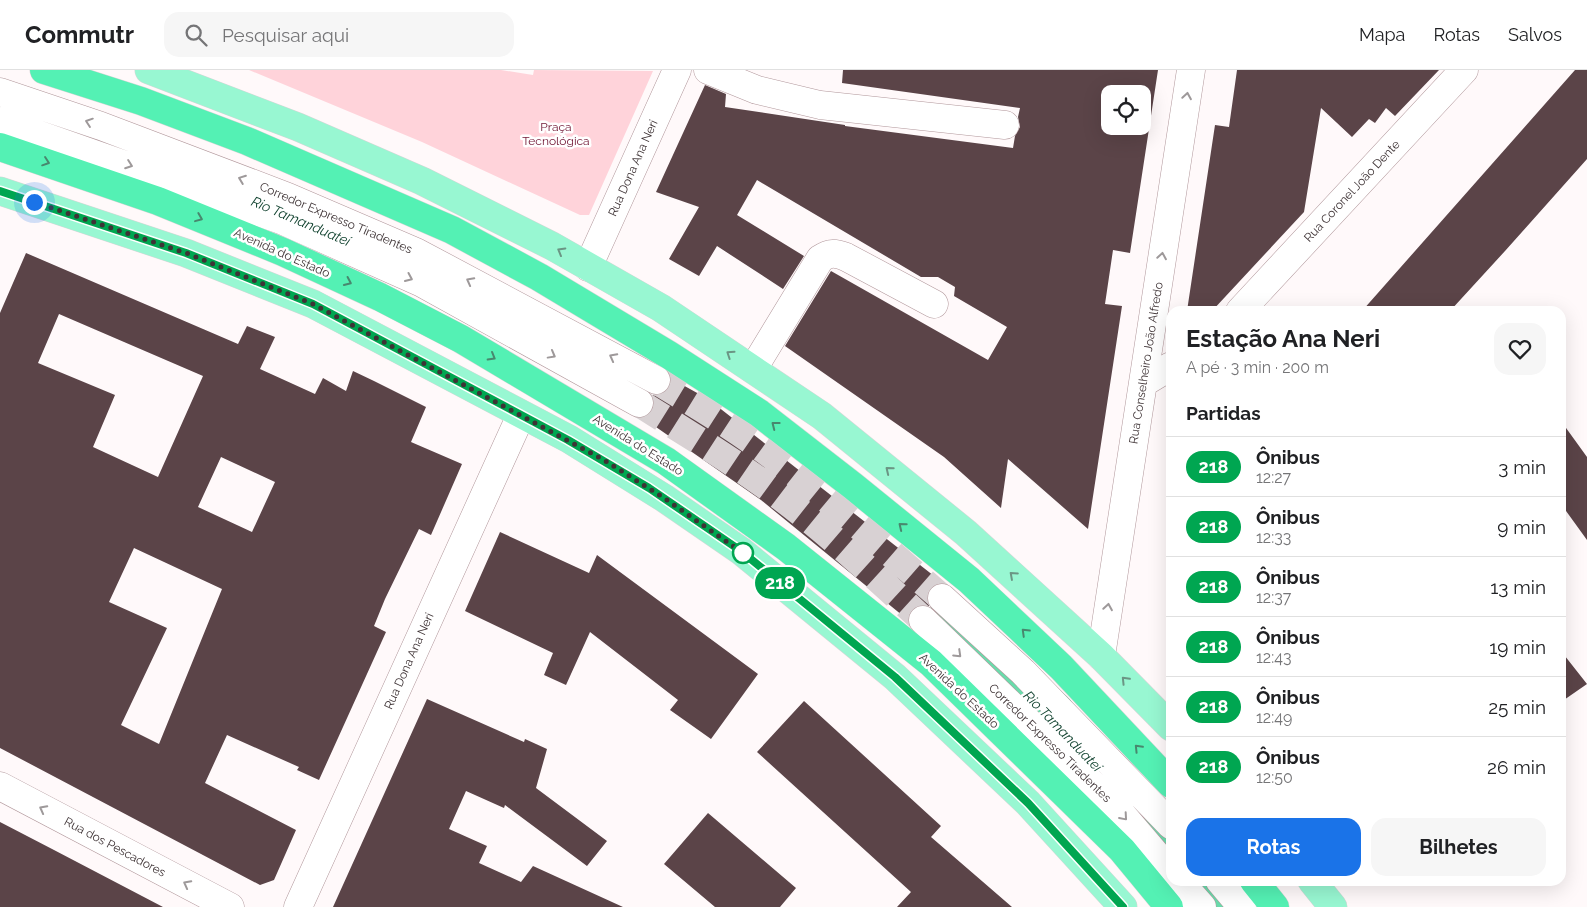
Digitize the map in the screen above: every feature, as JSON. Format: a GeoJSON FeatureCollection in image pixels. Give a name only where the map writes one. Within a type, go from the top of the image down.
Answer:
{"type":"FeatureCollection","features":[{"type":"Feature","properties":{"kind":"highway"},"geometry":{"type":"LineString","coordinates":[[44,70],[141,101],[247,141],[452,230],[539,276],[669,355],[759,413],[969,580],[1061,667],[1166,779]]}},
{"type":"Feature","properties":{"kind":"highway","name":"Avenida do Estado"},"geometry":{"type":"LineString","coordinates":[[0,147],[158,201],[284,252],[380,297],[461,339],[666,461],[786,547],[931,663],[1122,850],[1169,907]]}},
{"type":"Feature","properties":{"kind":"highway"},"geometry":{"type":"LineString","coordinates":[[1258,886],[1275,907]]}},
{"type":"Feature","properties":{"kind":"main road"},"geometry":{"type":"LineString","coordinates":[[156,71],[298,127],[422,181],[552,246],[656,304],[822,416],[966,533],[1101,656],[1166,722]]}},
{"type":"Feature","properties":{"kind":"main road"},"geometry":{"type":"LineString","coordinates":[[0,191],[186,253],[313,304],[604,460],[664,498],[733,546],[895,677],[1028,803],[1124,907]]}},
{"type":"Feature","properties":{"kind":"main road"},"geometry":{"type":"LineString","coordinates":[[1316,886],[1333,907]]}},
{"type":"Feature","properties":{"kind":"street","name":"Rua Dona Ana Neri"},"geometry":{"type":"LineString","coordinates":[[588,267],[678,70]]}},
{"type":"Feature","properties":{"kind":"street"},"geometry":{"type":"LineString","coordinates":[[708,70],[756,90],[820,105],[1005,125]]}},
{"type":"Feature","properties":{"kind":"street","name":"Rua Conselheiro João Alfredo"},"geometry":{"type":"LineString","coordinates":[[1101,656],[1191,70]]}},
{"type":"Feature","properties":{"kind":"street","name":"Rua Coronel João Dente"},"geometry":{"type":"LineString","coordinates":[[1245,306],[1464,70]]}},
{"type":"Feature","properties":{"kind":"street","name":"Corredor Expresso Tiradentes"},"geometry":{"type":"LineString","coordinates":[[0,92],[100,126],[288,197],[416,252],[656,380]]}},
{"type":"Feature","properties":{"kind":"street","name":"Corredor Expresso Tiradentes"},"geometry":{"type":"LineString","coordinates":[[0,121],[281,220],[422,283],[639,403]]}},
{"type":"Feature","properties":{"kind":"street"},"geometry":{"type":"LineString","coordinates":[[753,369],[820,259],[828,254],[837,253],[846,257],[934,304]]}},
{"type":"Feature","properties":{"kind":"street"},"geometry":{"type":"LineString","coordinates":[[1143,383],[1166,369]]}},
{"type":"Feature","properties":{"kind":"street","name":"Rua Dona Ana Neri"},"geometry":{"type":"LineString","coordinates":[[298,907],[521,415]]}},
{"type":"Feature","properties":{"kind":"street"},"geometry":{"type":"LineString","coordinates":[[942,598],[1023,672],[1166,820]]}},
{"type":"Feature","properties":{"kind":"street","name":"Corredor Expresso Tiradentes"},"geometry":{"type":"LineString","coordinates":[[923,620],[1113,804],[1166,866]]}},
{"type":"Feature","properties":{"kind":"street","name":"Rua dos Pescadores"},"geometry":{"type":"LineString","coordinates":[[0,786],[230,907]]}},
{"type":"Feature","properties":{"kind":"street"},"geometry":{"type":"LineString","coordinates":[[1184,886],[1202,907]]}},
{"type":"Feature","properties":{"kind":"street"},"geometry":{"type":"LineString","coordinates":[[1224,886],[1242,907]]}},
{"type":"Feature","properties":{"kind":"green space","name":"Praça Tecnológica"},"geometry":{"type":"Polygon","coordinates":[[[249,70],[501,70],[533,75],[534,70],[653,71],[589,215],[580,215],[422,142],[249,70]]]}},
{"type":"Feature","properties":{"kind":"building"},"geometry":{"type":"Polygon","coordinates":[[[843,70],[1158,70],[1151,116],[1151,85],[1101,85],[1101,135],[1148,135],[1130,253],[1113,250],[1105,304],[1122,306],[1088,529],[1008,459],[1001,508],[944,457],[785,346],[831,271],[988,360],[1007,327],[954,296],[955,287],[938,277],[921,277],[757,180],[737,215],[804,256],[783,289],[717,246],[699,276],[669,259],[699,207],[656,192],[705,85],[726,94],[725,107],[845,126],[1013,148],[1015,136],[1020,127],[1018,117],[1020,108],[842,83],[843,70]]]}},
{"type":"Feature","properties":{"kind":"building"},"geometry":{"type":"Polygon","coordinates":[[[1237,70],[1439,70],[1395,116],[1386,108],[1375,123],[1369,119],[1352,137],[1321,108],[1304,212],[1217,306],[1188,306],[1215,125],[1229,127],[1237,70]]]}},
{"type":"Feature","properties":{"kind":"building"},"geometry":{"type":"Polygon","coordinates":[[[1575,70],[1587,70],[1587,159],[1455,306],[1366,306],[1575,70]]]}},
{"type":"Feature","properties":{"kind":"building"},"geometry":{"type":"Polygon","coordinates":[[[26,253],[238,344],[247,326],[275,337],[260,369],[315,394],[323,378],[346,391],[353,371],[374,381],[426,407],[411,442],[462,464],[431,535],[419,529],[385,599],[374,626],[386,632],[319,780],[297,770],[299,767],[227,735],[205,783],[296,830],[274,880],[260,885],[0,748],[0,313],[26,253]],[[59,314],[38,363],[115,395],[93,447],[158,477],[203,376],[59,314]],[[221,457],[198,507],[252,532],[275,482],[221,457]],[[134,548],[109,602],[167,628],[121,725],[159,744],[222,589],[134,548]]]}},
{"type":"Feature","properties":{"kind":"building"},"geometry":{"type":"Polygon","coordinates":[[[672,379],[708,399],[943,583],[937,583],[930,588],[927,595],[929,606],[919,605],[912,609],[908,620],[761,500],[643,418],[653,410],[655,402],[652,395],[657,396],[665,393],[670,387],[672,379]]]}},
{"type":"Feature","properties":{"kind":"building"},"geometry":{"type":"Polygon","coordinates":[[[1566,428],[1587,457],[1587,540],[1566,511],[1566,428]]]}},
{"type":"Feature","properties":{"kind":"building"},"geometry":{"type":"Polygon","coordinates":[[[500,532],[589,573],[597,555],[758,674],[711,739],[670,710],[678,700],[590,632],[566,685],[544,675],[553,653],[465,611],[500,532]]]}},
{"type":"Feature","properties":{"kind":"building"},"geometry":{"type":"Polygon","coordinates":[[[1566,657],[1587,684],[1566,699],[1566,657]]]}},
{"type":"Feature","properties":{"kind":"building"},"geometry":{"type":"Polygon","coordinates":[[[427,699],[524,742],[525,739],[547,749],[536,788],[607,841],[587,866],[505,805],[504,808],[466,791],[449,829],[487,846],[479,863],[521,882],[533,866],[623,907],[333,907],[427,699]]]}},
{"type":"Feature","properties":{"kind":"building"},"geometry":{"type":"Polygon","coordinates":[[[804,701],[941,826],[931,837],[1012,907],[897,907],[911,892],[757,752],[804,701]]]}},
{"type":"Feature","properties":{"kind":"building"},"geometry":{"type":"Polygon","coordinates":[[[708,813],[796,888],[780,907],[715,907],[664,864],[708,813]]]}},
{"type":"Feature","properties":{"kind":"building"},"geometry":{"type":"Polygon","coordinates":[[[0,822],[54,850],[163,907],[0,907],[0,822]]]}},
{"type":"Feature","properties":{"kind":"waterway","name":"Rio Tamanduateí"},"geometry":{"type":"LineString","coordinates":[[948,625],[1051,715]]}},
{"type":"Feature","properties":{"kind":"waterway","name":"Rio Tamanduateí"},"geometry":{"type":"LineString","coordinates":[[1119,787],[1166,839]]}},
{"type":"Feature","properties":{"kind":"waterway","name":"Rio Tamanduateí"},"geometry":{"type":"LineString","coordinates":[[1206,886],[1224,907]]}},
{"type":"Feature","properties":{"kind":"tunnel"},"geometry":{"type":"LineString","coordinates":[[656,380],[731,427],[774,457],[838,508],[942,598]]}},
{"type":"Feature","properties":{"kind":"tunnel"},"geometry":{"type":"LineString","coordinates":[[639,403],[731,462],[785,500],[838,543],[923,620]]}},
{"type":"Feature","properties":{"kind":"bus line","name":"218"},"geometry":{"type":"LineString","coordinates":[[0,191],[186,253],[313,304],[568,440],[649,488],[741,551],[895,677],[1028,803],[1123,907]]}},
{"type":"Feature","properties":{"kind":"route"},"geometry":{"type":"LineString","coordinates":[[34,202],[186,253],[313,304],[604,460],[664,498],[743,553]]}}]}
